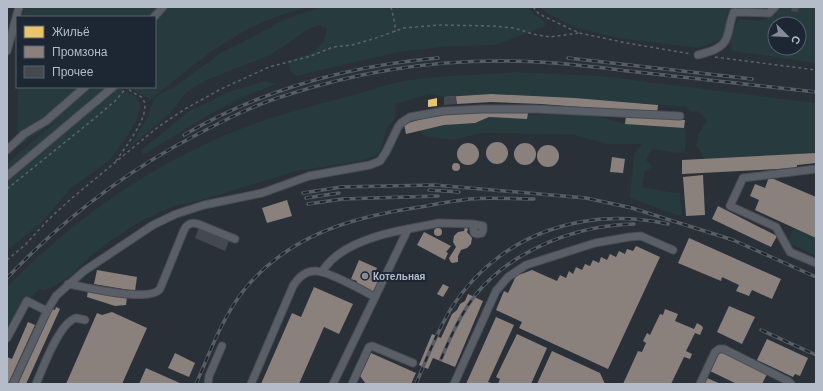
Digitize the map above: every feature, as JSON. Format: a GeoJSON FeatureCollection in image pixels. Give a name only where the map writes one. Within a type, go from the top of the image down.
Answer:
{"type":"FeatureCollection","features":[{"type":"Feature","properties":{"kind":"lane"},"geometry":{"type":"LineString","coordinates":[[155,16],[163,7]]}},
{"type":"Feature","properties":{"kind":"lane"},"geometry":{"type":"LineString","coordinates":[[698,55],[711,51],[723,44],[727,38],[731,18],[734,12],[769,13],[774,7]]}},
{"type":"Feature","properties":{"kind":"lane"},"geometry":{"type":"LineString","coordinates":[[7,51],[16,18]]}},
{"type":"Feature","properties":{"kind":"lane"},"geometry":{"type":"LineString","coordinates":[[9,44],[16,42]]}},
{"type":"Feature","properties":{"kind":"lane"},"geometry":{"type":"LineString","coordinates":[[7,150],[24,134],[46,121],[84,88]]}},
{"type":"Feature","properties":{"kind":"lane"},"geometry":{"type":"LineString","coordinates":[[7,176],[112,88]]}},
{"type":"Feature","properties":{"kind":"lane"},"geometry":{"type":"LineString","coordinates":[[13,384],[47,311],[56,296],[84,271],[153,225],[176,214],[204,205],[262,193],[309,176],[370,165],[380,161],[384,157],[398,127],[404,120],[444,111],[482,109],[536,109],[680,116]]}},
{"type":"Feature","properties":{"kind":"lane"},"geometry":{"type":"LineString","coordinates":[[816,169],[743,178],[730,206],[776,227],[790,252],[816,263]]}},
{"type":"Feature","properties":{"kind":"lane"},"geometry":{"type":"LineString","coordinates":[[68,284],[132,295],[154,294],[160,289],[184,230],[189,224],[192,222],[235,239]]}},
{"type":"Feature","properties":{"kind":"lane"},"geometry":{"type":"LineString","coordinates":[[322,272],[332,258],[345,250],[381,235],[439,223],[473,224]]}},
{"type":"Feature","properties":{"kind":"lane"},"geometry":{"type":"LineString","coordinates":[[333,384],[408,229]]}},
{"type":"Feature","properties":{"kind":"lane"},"geometry":{"type":"LineString","coordinates":[[454,384],[496,291],[508,277],[526,266],[595,243],[629,237],[641,236],[673,250]]}},
{"type":"Feature","properties":{"kind":"lane"},"geometry":{"type":"LineString","coordinates":[[251,384],[295,283],[302,275],[308,272],[322,272],[376,297]]}},
{"type":"Feature","properties":{"kind":"lane"},"geometry":{"type":"LineString","coordinates":[[7,338],[27,301],[47,311]]}},
{"type":"Feature","properties":{"kind":"lane"},"geometry":{"type":"LineString","coordinates":[[36,384],[50,351],[66,324],[76,318],[85,320]]}},
{"type":"Feature","properties":{"kind":"lane"},"geometry":{"type":"LineString","coordinates":[[208,384],[209,376],[222,346]]}},
{"type":"Feature","properties":{"kind":"lane"},"geometry":{"type":"LineString","coordinates":[[352,384],[369,347],[372,346],[413,363]]}},
{"type":"Feature","properties":{"kind":"lane"},"geometry":{"type":"LineString","coordinates":[[700,384],[715,352],[719,349],[724,349],[788,381],[791,384]]}},
{"type":"Feature","properties":{"kind":"path"},"geometry":{"type":"LineString","coordinates":[[391,7],[395,24],[395,32]]}},
{"type":"Feature","properties":{"kind":"path"},"geometry":{"type":"LineString","coordinates":[[533,7],[539,14],[579,33],[698,55]]}},
{"type":"Feature","properties":{"kind":"path"},"geometry":{"type":"LineString","coordinates":[[7,260],[25,245],[49,219],[72,198],[124,154],[143,141],[158,127],[185,109],[221,89],[270,67],[312,56],[333,47],[352,45],[404,28],[440,25],[514,28],[533,34],[550,36],[579,33]]}},
{"type":"Feature","properties":{"kind":"path"},"geometry":{"type":"LineString","coordinates":[[713,57],[816,70]]}},
{"type":"Feature","properties":{"kind":"path"},"geometry":{"type":"LineString","coordinates":[[7,188],[116,101],[127,88]]}},
{"type":"Feature","properties":{"kind":"path"},"geometry":{"type":"LineString","coordinates":[[114,164],[138,127],[146,109],[144,100],[129,88]]}},
{"type":"Feature","properties":{"kind":"green space"},"geometry":{"type":"Polygon","coordinates":[[[25,7],[308,7],[273,18],[239,34],[212,51],[150,100],[132,88],[156,88],[156,16],[22,16],[25,7]]]}},
{"type":"Feature","properties":{"kind":"green space"},"geometry":{"type":"Polygon","coordinates":[[[321,7],[528,7],[546,24],[543,27],[495,45],[442,47],[399,52],[297,76],[290,71],[287,61],[312,53],[323,43],[327,29],[319,25],[307,30],[271,55],[204,81],[187,92],[170,113],[130,147],[148,116],[154,99],[161,93],[176,86],[222,52],[285,19],[321,7]]]}},
{"type":"Feature","properties":{"kind":"green space"},"geometry":{"type":"Polygon","coordinates":[[[538,7],[816,7],[816,63],[767,56],[807,56],[807,16],[767,17],[727,12],[727,23],[724,37],[720,40],[698,48],[619,38],[577,28],[550,15],[538,7]]]}},
{"type":"Feature","properties":{"kind":"green space"},"geometry":{"type":"Polygon","coordinates":[[[767,18],[767,56],[732,51],[732,35],[739,19],[759,21],[767,18]]]}},
{"type":"Feature","properties":{"kind":"green space"},"geometry":{"type":"Polygon","coordinates":[[[516,72],[601,76],[816,103],[816,153],[705,159],[696,146],[698,135],[707,120],[697,111],[690,112],[687,107],[575,98],[491,94],[444,97],[429,94],[396,104],[394,120],[387,128],[379,154],[361,161],[296,171],[202,200],[174,206],[143,220],[113,239],[87,259],[71,275],[56,285],[44,290],[40,289],[21,306],[7,326],[7,287],[33,261],[60,237],[118,193],[181,156],[248,126],[298,110],[395,83],[436,77],[516,72]]]}},
{"type":"Feature","properties":{"kind":"green space"},"geometry":{"type":"Polygon","coordinates":[[[265,81],[277,84],[245,96],[212,113],[143,155],[141,150],[186,113],[228,92],[265,81]]]}},
{"type":"Feature","properties":{"kind":"green space"},"geometry":{"type":"Polygon","coordinates":[[[18,88],[120,88],[136,97],[141,105],[136,121],[126,138],[109,161],[71,188],[43,221],[7,251],[7,164],[56,121],[17,147],[18,88]]]}},
{"type":"Feature","properties":{"kind":"green space"},"geometry":{"type":"Polygon","coordinates":[[[479,114],[592,115],[625,124],[684,128],[686,131],[685,151],[678,153],[652,149],[646,160],[654,167],[645,171],[642,187],[675,193],[680,192],[682,215],[677,215],[630,198],[634,154],[642,144],[607,144],[574,135],[483,133],[453,140],[424,136],[418,128],[479,114]]]}},
{"type":"Feature","properties":{"kind":"green space"},"geometry":{"type":"Polygon","coordinates":[[[794,228],[816,238],[816,256],[788,243],[794,228]]]}},
{"type":"Feature","properties":{"kind":"building: Жильё"},"geometry":{"type":"Polygon","coordinates":[[[437,98],[437,106],[428,107],[428,100],[437,98]]]}},
{"type":"Feature","properties":{"kind":"building: Промзона"},"geometry":{"type":"Polygon","coordinates":[[[491,94],[575,98],[658,105],[657,113],[541,104],[491,102],[457,104],[457,102],[444,102],[444,97],[491,94]]]}},
{"type":"Feature","properties":{"kind":"building: Промзона"},"geometry":{"type":"Polygon","coordinates":[[[490,111],[528,113],[527,119],[489,117],[475,123],[444,125],[406,134],[404,124],[444,113],[490,111]]]}},
{"type":"Feature","properties":{"kind":"building: Промзона"},"geometry":{"type":"Polygon","coordinates":[[[626,116],[685,120],[684,128],[625,124],[626,116]]]}},
{"type":"Feature","properties":{"kind":"building: Промзона"},"geometry":{"type":"Polygon","coordinates":[[[497,142],[505,145],[508,153],[505,161],[497,164],[489,161],[486,153],[489,145],[497,142]]]}},
{"type":"Feature","properties":{"kind":"building: Промзона"},"geometry":{"type":"Polygon","coordinates":[[[468,143],[476,146],[479,154],[476,162],[468,165],[460,162],[457,154],[460,146],[468,143]]]}},
{"type":"Feature","properties":{"kind":"building: Промзона"},"geometry":{"type":"Polygon","coordinates":[[[525,143],[529,144],[535,150],[535,158],[529,164],[525,165],[521,164],[515,158],[514,154],[515,150],[521,144],[525,143]]]}},
{"type":"Feature","properties":{"kind":"building: Промзона"},"geometry":{"type":"Polygon","coordinates":[[[548,145],[556,148],[559,156],[556,164],[548,167],[540,164],[537,156],[540,148],[548,145]]]}},
{"type":"Feature","properties":{"kind":"building: Промзона"},"geometry":{"type":"Polygon","coordinates":[[[816,153],[816,163],[797,165],[797,168],[682,174],[682,160],[816,153]]]}},
{"type":"Feature","properties":{"kind":"building: Промзона"},"geometry":{"type":"Polygon","coordinates":[[[612,157],[625,159],[623,173],[610,172],[612,157]]]}},
{"type":"Feature","properties":{"kind":"building: Промзона"},"geometry":{"type":"Polygon","coordinates":[[[456,163],[459,164],[459,170],[456,171],[453,170],[452,167],[453,164],[456,163]]]}},
{"type":"Feature","properties":{"kind":"building: Промзона"},"geometry":{"type":"Polygon","coordinates":[[[703,175],[705,215],[686,216],[683,177],[703,175]]]}},
{"type":"Feature","properties":{"kind":"building: Промзона"},"geometry":{"type":"Polygon","coordinates":[[[769,177],[816,197],[816,238],[755,210],[759,200],[750,196],[755,184],[765,188],[769,177]]]}},
{"type":"Feature","properties":{"kind":"building: Промзона"},"geometry":{"type":"Polygon","coordinates":[[[287,200],[292,216],[267,223],[262,208],[287,200]]]}},
{"type":"Feature","properties":{"kind":"building: Промзона"},"geometry":{"type":"Polygon","coordinates":[[[718,206],[777,236],[771,247],[712,219],[718,206]]]}},
{"type":"Feature","properties":{"kind":"building: Промзона"},"geometry":{"type":"Polygon","coordinates":[[[465,227],[468,229],[467,232],[472,238],[471,244],[467,248],[461,250],[458,256],[458,262],[452,263],[449,258],[456,247],[453,242],[454,236],[458,232],[464,231],[465,227]]]}},
{"type":"Feature","properties":{"kind":"building: Промзона"},"geometry":{"type":"Polygon","coordinates":[[[436,228],[440,228],[442,232],[440,236],[436,236],[434,234],[434,230],[436,228]]]}},
{"type":"Feature","properties":{"kind":"building: Промзона"},"geometry":{"type":"Polygon","coordinates":[[[424,232],[451,246],[446,252],[448,253],[445,260],[417,245],[424,232]]]}},
{"type":"Feature","properties":{"kind":"building: Промзона"},"geometry":{"type":"Polygon","coordinates":[[[689,238],[781,279],[772,299],[752,290],[749,296],[736,291],[739,285],[722,277],[721,281],[678,263],[689,238]]]}},
{"type":"Feature","properties":{"kind":"building: Промзона"},"geometry":{"type":"Polygon","coordinates":[[[636,246],[660,257],[608,369],[519,328],[522,322],[496,310],[504,291],[508,293],[516,276],[532,270],[557,281],[560,275],[566,278],[569,271],[573,274],[576,267],[582,270],[585,264],[590,266],[593,260],[599,263],[601,257],[607,260],[610,254],[616,257],[619,251],[625,254],[627,249],[633,251],[636,246]]]}},
{"type":"Feature","properties":{"kind":"building: Промзона","name":"Котельная"},"geometry":{"type":"Polygon","coordinates":[[[359,260],[377,268],[374,274],[381,277],[375,293],[356,284],[357,281],[351,279],[359,260]]]}},
{"type":"Feature","properties":{"kind":"building: Промзона"},"geometry":{"type":"Polygon","coordinates":[[[97,270],[137,277],[135,291],[94,284],[97,270]]]}},
{"type":"Feature","properties":{"kind":"building: Промзона"},"geometry":{"type":"Polygon","coordinates":[[[443,284],[449,287],[443,297],[437,294],[443,284]]]}},
{"type":"Feature","properties":{"kind":"building: Промзона"},"geometry":{"type":"Polygon","coordinates":[[[314,287],[353,304],[339,334],[324,327],[299,384],[261,384],[292,313],[301,317],[314,287]]]}},
{"type":"Feature","properties":{"kind":"building: Промзона"},"geometry":{"type":"Polygon","coordinates":[[[88,290],[127,297],[126,305],[115,306],[87,297],[88,290]]]}},
{"type":"Feature","properties":{"kind":"building: Промзона"},"geometry":{"type":"Polygon","coordinates":[[[468,294],[483,301],[455,367],[433,358],[428,369],[419,365],[432,334],[441,338],[452,314],[457,310],[460,304],[465,301],[468,294]]]}},
{"type":"Feature","properties":{"kind":"building: Промзона"},"geometry":{"type":"Polygon","coordinates":[[[729,306],[755,317],[742,344],[717,332],[729,306]]]}},
{"type":"Feature","properties":{"kind":"building: Промзона"},"geometry":{"type":"Polygon","coordinates":[[[56,307],[60,309],[26,384],[18,384],[52,309],[55,310],[56,307]]]}},
{"type":"Feature","properties":{"kind":"building: Промзона"},"geometry":{"type":"Polygon","coordinates":[[[665,309],[678,314],[675,321],[694,329],[697,323],[703,328],[700,335],[695,333],[686,351],[692,354],[690,359],[684,357],[671,384],[623,384],[638,351],[642,352],[646,343],[643,341],[647,333],[650,335],[660,314],[663,315],[665,309]]]}},
{"type":"Feature","properties":{"kind":"building: Промзона"},"geometry":{"type":"Polygon","coordinates":[[[112,312],[147,328],[122,384],[66,384],[97,313],[102,315],[112,312]]]}},
{"type":"Feature","properties":{"kind":"building: Промзона"},"geometry":{"type":"Polygon","coordinates":[[[496,317],[514,325],[488,382],[494,384],[466,384],[496,317]]]}},
{"type":"Feature","properties":{"kind":"building: Промзона"},"geometry":{"type":"Polygon","coordinates":[[[28,322],[35,325],[7,384],[7,357],[12,359],[28,322]]]}},
{"type":"Feature","properties":{"kind":"building: Промзона"},"geometry":{"type":"Polygon","coordinates":[[[517,334],[547,348],[531,384],[498,384],[500,379],[496,377],[517,334]]]}},
{"type":"Feature","properties":{"kind":"building: Промзона"},"geometry":{"type":"Polygon","coordinates":[[[767,339],[808,358],[800,376],[795,374],[793,377],[757,360],[767,339]]]}},
{"type":"Feature","properties":{"kind":"building: Промзона"},"geometry":{"type":"Polygon","coordinates":[[[552,351],[600,373],[605,384],[537,384],[552,351]]]}},
{"type":"Feature","properties":{"kind":"building: Промзона"},"geometry":{"type":"Polygon","coordinates":[[[720,351],[767,374],[762,384],[737,384],[710,371],[720,351]]]}},
{"type":"Feature","properties":{"kind":"building: Промзона"},"geometry":{"type":"Polygon","coordinates":[[[175,353],[195,363],[189,377],[168,368],[175,353]]]}},
{"type":"Feature","properties":{"kind":"building: Промзона"},"geometry":{"type":"Polygon","coordinates":[[[371,353],[416,373],[411,384],[366,384],[360,376],[371,353]]]}},
{"type":"Feature","properties":{"kind":"building: Промзона"},"geometry":{"type":"Polygon","coordinates":[[[146,368],[182,384],[139,384],[146,368]]]}},
{"type":"Feature","properties":{"kind":"building: Промзона"},"geometry":{"type":"Polygon","coordinates":[[[707,378],[721,384],[704,384],[707,378]]]}},
{"type":"Feature","properties":{"kind":"building: Прочее"},"geometry":{"type":"Polygon","coordinates":[[[792,7],[799,7],[798,12],[791,11],[792,7]]]}},
{"type":"Feature","properties":{"kind":"building: Прочее"},"geometry":{"type":"Polygon","coordinates":[[[456,96],[457,104],[444,105],[444,97],[456,96]]]}},
{"type":"Feature","properties":{"kind":"building: Прочее"},"geometry":{"type":"Polygon","coordinates":[[[199,228],[229,241],[225,251],[195,238],[199,228]]]}},
{"type":"Feature","properties":{"kind":"railway"},"geometry":{"type":"LineString","coordinates":[[184,135],[244,105],[306,82],[371,67],[438,58]]}},
{"type":"Feature","properties":{"kind":"railway"},"geometry":{"type":"LineString","coordinates":[[568,58],[752,79]]}},
{"type":"Feature","properties":{"kind":"railway"},"geometry":{"type":"LineString","coordinates":[[7,278],[28,256],[73,216],[121,180],[171,148],[253,107],[340,80],[423,65],[479,61],[523,61],[588,66],[816,92]]}},
{"type":"Feature","properties":{"kind":"railway"},"geometry":{"type":"LineString","coordinates":[[303,193],[341,187],[434,185],[586,198],[632,208],[733,240],[816,277]]}},
{"type":"Feature","properties":{"kind":"railway"},"geometry":{"type":"LineString","coordinates":[[429,190],[459,192]]}},
{"type":"Feature","properties":{"kind":"railway"},"geometry":{"type":"LineString","coordinates":[[306,198],[339,193]]}},
{"type":"Feature","properties":{"kind":"railway"},"geometry":{"type":"LineString","coordinates":[[308,204],[342,199],[438,196]]}},
{"type":"Feature","properties":{"kind":"railway"},"geometry":{"type":"LineString","coordinates":[[196,384],[229,312],[244,290],[279,256],[299,243],[343,224],[390,212],[470,199],[534,199]]}},
{"type":"Feature","properties":{"kind":"railway"},"geometry":{"type":"LineString","coordinates":[[416,384],[437,335],[452,307],[472,281],[495,260],[520,243],[547,231],[576,223],[606,219],[637,219],[668,224]]}},
{"type":"Feature","properties":{"kind":"railway"},"geometry":{"type":"LineString","coordinates":[[441,359],[457,325],[471,301],[492,277],[509,264],[548,242],[569,235],[613,225],[634,224]]}},
{"type":"Feature","properties":{"kind":"railway"},"geometry":{"type":"LineString","coordinates":[[761,330],[816,355]]}},
{"type":"Feature","properties":{"kind":"place","name":"Котельная"},"geometry":{"type":"Point","coordinates":[365,276]}}]}
